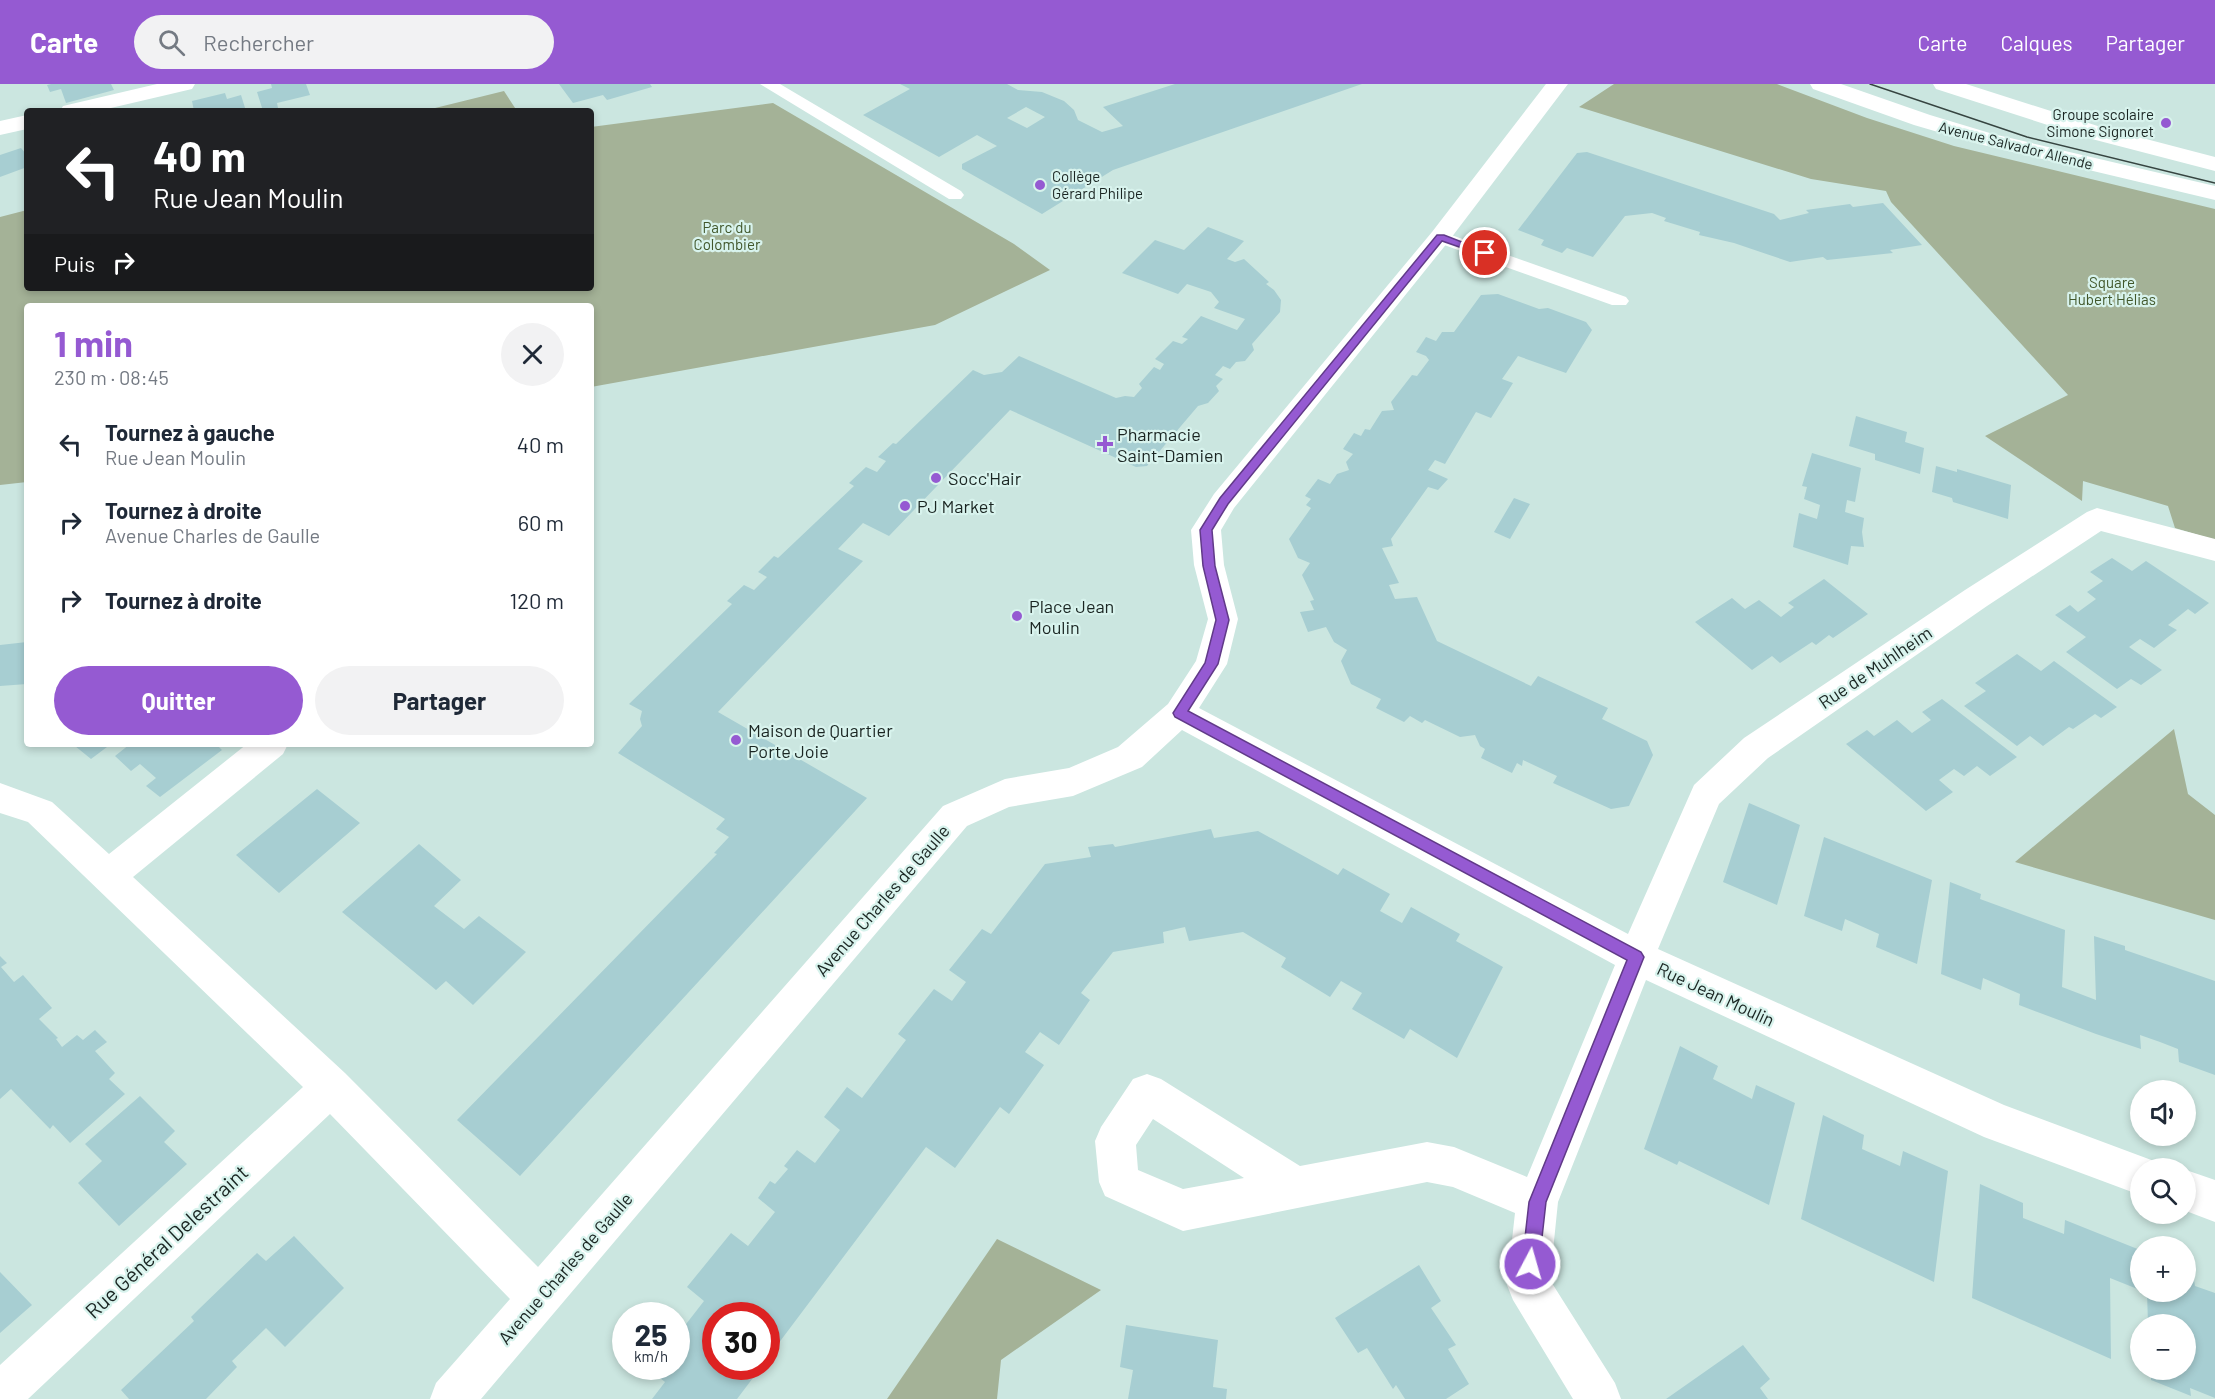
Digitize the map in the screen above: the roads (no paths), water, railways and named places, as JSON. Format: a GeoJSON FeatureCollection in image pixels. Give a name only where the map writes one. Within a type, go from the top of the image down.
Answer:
{"type":"FeatureCollection","features":[{"type":"Feature","properties":{"kind":"street"},"geometry":{"type":"LineString","coordinates":[[82,108],[157,87],[184,84]]}},
{"type":"Feature","properties":{"kind":"street","name":"Avenue Charles de Gaulle"},"geometry":{"type":"LineString","coordinates":[[452,1399],[955,816],[1005,793],[1073,782],[1130,757],[1179,713],[1211,664],[1223,620],[1209,566],[1206,530],[1224,501],[1440,237],[1557,84]]}},
{"type":"Feature","properties":{"kind":"street","name":"Avenue Salvador Allende"},"geometry":{"type":"LineString","coordinates":[[1821,84],[1923,120],[1987,139],[2215,193]]}},
{"type":"Feature","properties":{"kind":"street","name":"Avenue Salvador Allende"},"geometry":{"type":"LineString","coordinates":[[1944,84],[2096,133],[2215,164]]}},
{"type":"Feature","properties":{"kind":"street"},"geometry":{"type":"LineString","coordinates":[[0,128],[24,123]]}},
{"type":"Feature","properties":{"kind":"street","name":"Rue de Muhlheim"},"geometry":{"type":"LineString","coordinates":[[1599,1399],[1528,1285],[1538,1202],[1636,957],[1706,795],[1756,748],[1976,598],[2097,519],[2215,549]]}},
{"type":"Feature","properties":{"kind":"street","name":"Rue Jean Moulin"},"geometry":{"type":"LineString","coordinates":[[1179,713],[1636,957],[1998,1123],[2130,1171]]}},
{"type":"Feature","properties":{"kind":"street"},"geometry":{"type":"LineString","coordinates":[[108,876],[267,747]]}},
{"type":"Feature","properties":{"kind":"street"},"geometry":{"type":"LineString","coordinates":[[0,798],[40,812],[331,1087],[540,1298]]}},
{"type":"Feature","properties":{"kind":"street","name":"Rue Général Delestraint"},"geometry":{"type":"LineString","coordinates":[[0,1395],[331,1087]]}},
{"type":"Feature","properties":{"kind":"street"},"geometry":{"type":"LineString","coordinates":[[1297,1188],[1427,1162],[1454,1167],[1538,1202]]}},
{"type":"Feature","properties":{"kind":"street"},"geometry":{"type":"LineString","coordinates":[[2196,1194],[2215,1201]]}},
{"type":"Feature","properties":{"kind":"lane"},"geometry":{"type":"LineString","coordinates":[[768,84],[955,195]]}},
{"type":"Feature","properties":{"kind":"lane"},"geometry":{"type":"LineString","coordinates":[[1440,237],[1619,300]]}},
{"type":"Feature","properties":{"kind":"tram line"},"geometry":{"type":"LineString","coordinates":[[1870,84],[2027,137],[2215,183]]}},
{"type":"Feature","properties":{"kind":"place","name":"Groupe scolaire Simone Signoret"},"geometry":{"type":"Point","coordinates":[2166,123]}},
{"type":"Feature","properties":{"kind":"place","name":"Collège Gérard Philipe"},"geometry":{"type":"Point","coordinates":[1040,185]}},
{"type":"Feature","properties":{"kind":"place","name":"Pharmacie Saint-Damien"},"geometry":{"type":"Point","coordinates":[1105,444]}},
{"type":"Feature","properties":{"kind":"place","name":"Socc'Hair"},"geometry":{"type":"Point","coordinates":[936,478]}},
{"type":"Feature","properties":{"kind":"place","name":"PJ Market"},"geometry":{"type":"Point","coordinates":[905,506]}},
{"type":"Feature","properties":{"kind":"place","name":"Place Jean Moulin"},"geometry":{"type":"Point","coordinates":[1017,616]}},
{"type":"Feature","properties":{"kind":"place","name":"Maison de Quartier Porte Joie"},"geometry":{"type":"Point","coordinates":[736,740]}},
{"type":"Feature","properties":{"kind":"park label","name":"Parc du Colombier"},"geometry":{"type":"Point","coordinates":[727,236]}},
{"type":"Feature","properties":{"kind":"park label","name":"Square Hubert Hélias"},"geometry":{"type":"Point","coordinates":[2112,290]}}]}
